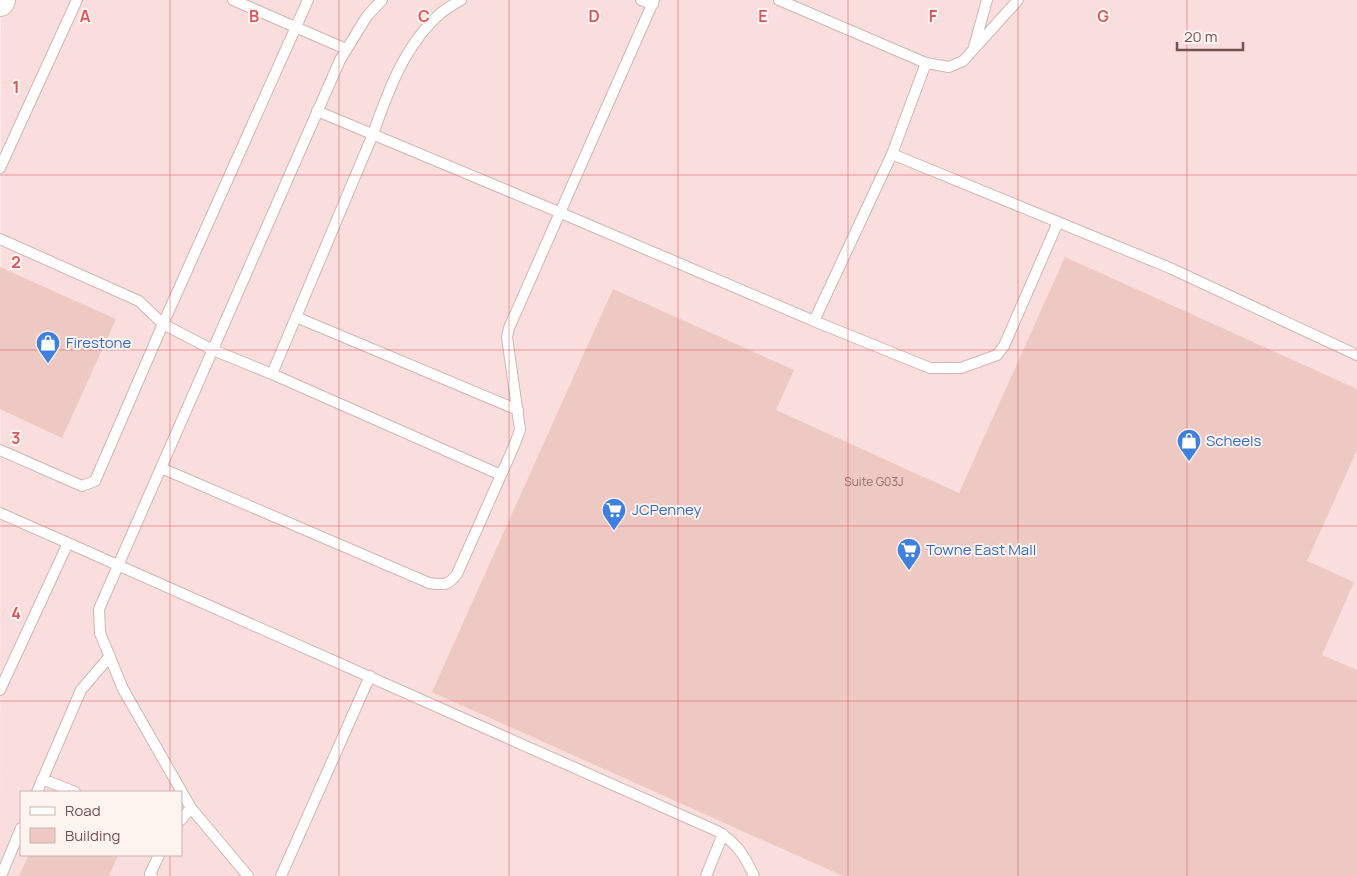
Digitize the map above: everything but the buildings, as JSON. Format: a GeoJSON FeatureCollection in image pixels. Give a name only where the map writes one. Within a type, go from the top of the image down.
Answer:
{"type":"FeatureCollection","features":[{"type":"Feature","properties":{"kind":"lane"},"geometry":{"type":"LineString","coordinates":[[0,168],[77,0]]}},
{"type":"Feature","properties":{"kind":"lane"},"geometry":{"type":"LineString","coordinates":[[234,0],[346,49]]}},
{"type":"Feature","properties":{"kind":"lane"},"geometry":{"type":"LineString","coordinates":[[0,450],[82,486],[95,481],[308,0]]}},
{"type":"Feature","properties":{"kind":"lane"},"geometry":{"type":"LineString","coordinates":[[181,791],[124,689],[100,633],[99,609],[346,49],[366,16],[382,0]]}},
{"type":"Feature","properties":{"kind":"lane"},"geometry":{"type":"LineString","coordinates":[[272,374],[373,134],[386,95],[404,58],[442,11],[461,0]]}},
{"type":"Feature","properties":{"kind":"lane"},"geometry":{"type":"LineString","coordinates":[[161,468],[429,583],[443,585],[451,581],[457,574],[502,475],[520,430],[507,337],[509,328],[653,2],[641,0]]}},
{"type":"Feature","properties":{"kind":"lane"},"geometry":{"type":"LineString","coordinates":[[779,0],[926,63],[949,67],[963,61],[1018,0]]}},
{"type":"Feature","properties":{"kind":"lane"},"geometry":{"type":"LineString","coordinates":[[973,50],[987,0]]}},
{"type":"Feature","properties":{"kind":"lane"},"geometry":{"type":"LineString","coordinates":[[814,322],[892,154],[926,63]]}},
{"type":"Feature","properties":{"kind":"lane"},"geometry":{"type":"LineString","coordinates":[[318,111],[814,322],[930,368],[961,368],[997,355],[1004,346],[1058,222]]}},
{"type":"Feature","properties":{"kind":"lane"},"geometry":{"type":"LineString","coordinates":[[892,154],[1170,268],[1357,356]]}},
{"type":"Feature","properties":{"kind":"lane"},"geometry":{"type":"LineString","coordinates":[[0,239],[139,302],[163,324],[213,350],[502,475]]}},
{"type":"Feature","properties":{"kind":"lane"},"geometry":{"type":"LineString","coordinates":[[296,316],[518,410]]}},
{"type":"Feature","properties":{"kind":"lane"},"geometry":{"type":"LineString","coordinates":[[0,513],[724,834],[740,851],[754,876]]}},
{"type":"Feature","properties":{"kind":"lane"},"geometry":{"type":"LineString","coordinates":[[0,690],[68,544]]}},
{"type":"Feature","properties":{"kind":"lane"},"geometry":{"type":"LineString","coordinates":[[37,791],[81,690],[110,656]]}},
{"type":"Feature","properties":{"kind":"lane"},"geometry":{"type":"LineString","coordinates":[[281,876],[370,676]]}},
{"type":"Feature","properties":{"kind":"lane"},"geometry":{"type":"LineString","coordinates":[[42,779],[72,791]]}},
{"type":"Feature","properties":{"kind":"lane"},"geometry":{"type":"LineString","coordinates":[[182,792],[191,808],[248,876]]}},
{"type":"Feature","properties":{"kind":"lane"},"geometry":{"type":"LineString","coordinates":[[182,819],[191,808]]}},
{"type":"Feature","properties":{"kind":"lane"},"geometry":{"type":"LineString","coordinates":[[1,876],[20,830]]}},
{"type":"Feature","properties":{"kind":"lane"},"geometry":{"type":"LineString","coordinates":[[706,876],[724,834]]}},
{"type":"Feature","properties":{"kind":"lane"},"geometry":{"type":"LineString","coordinates":[[151,875],[159,856]]}},
{"type":"Feature","properties":{"kind":"shaded area"},"geometry":{"type":"Polygon","coordinates":[[[1,0],[1357,0],[1357,876],[0,876],[1,0]]]}},
{"type":"Feature","properties":{"kind":"place","name":"Firestone"},"geometry":{"type":"Point","coordinates":[48,364]}},
{"type":"Feature","properties":{"kind":"place","name":"Scheels"},"geometry":{"type":"Point","coordinates":[1189,462]}},
{"type":"Feature","properties":{"kind":"place","name":"JCPenney"},"geometry":{"type":"Point","coordinates":[614,531]}},
{"type":"Feature","properties":{"kind":"place","name":"Towne East Mall"},"geometry":{"type":"Point","coordinates":[909,571]}}]}
